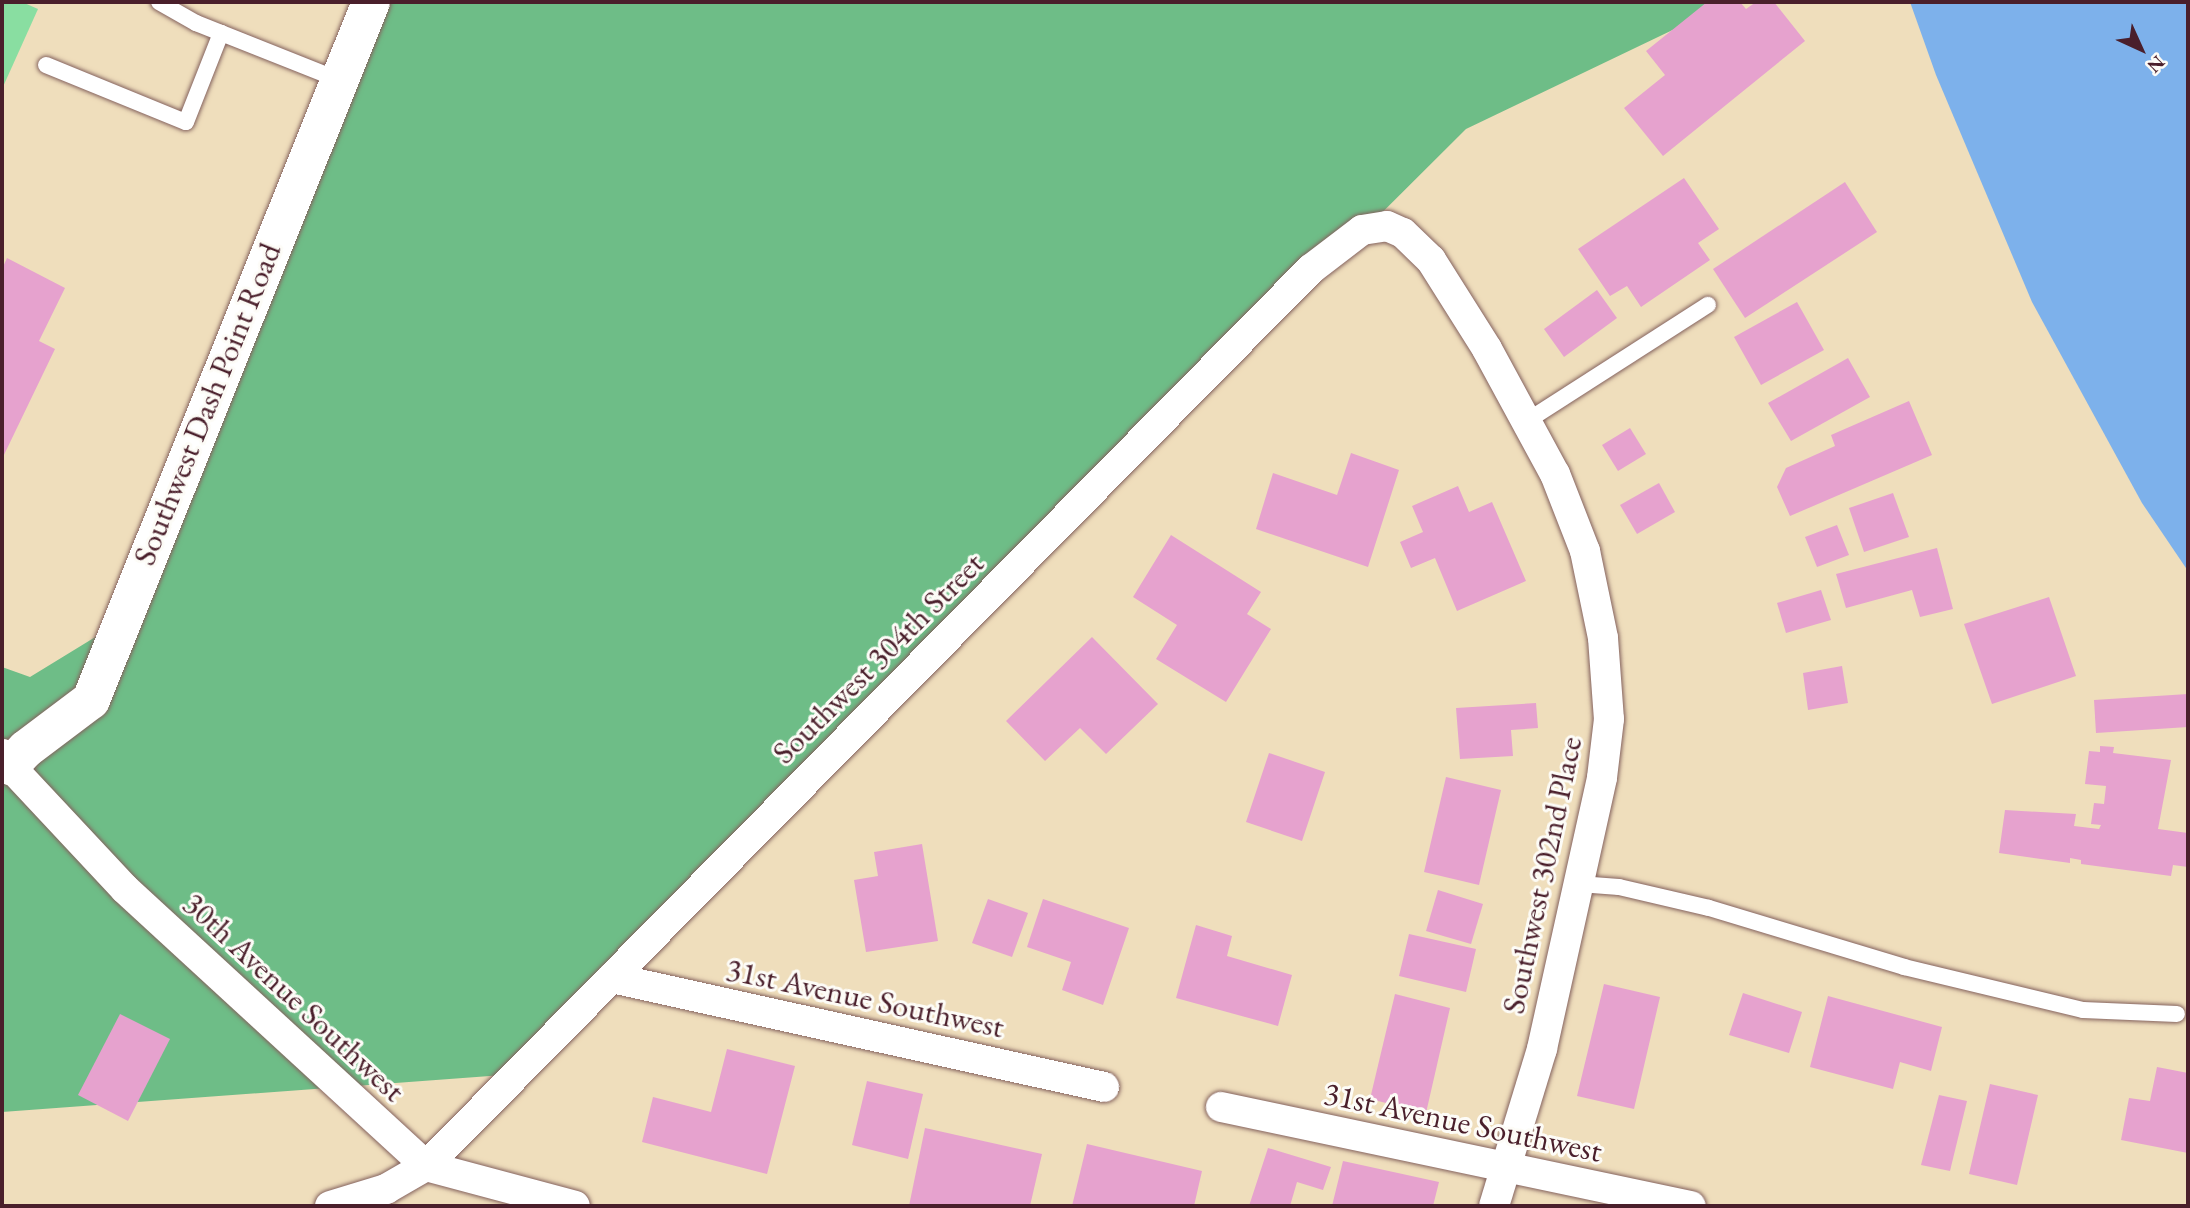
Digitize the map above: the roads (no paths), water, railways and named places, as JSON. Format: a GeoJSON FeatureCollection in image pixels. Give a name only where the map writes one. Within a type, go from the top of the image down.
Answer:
{"type":"FeatureCollection","features":[{"type":"Feature","properties":{"kind":"main road","name":"Southwest Dash Point Road"},"geometry":{"type":"LineString","coordinates":[[6,762],[91,700],[371,2]]}},
{"type":"Feature","properties":{"kind":"street","name":"Southwest 302nd Place"},"geometry":{"type":"LineString","coordinates":[[1396,228],[1431,260],[1527,421],[1555,474],[1585,551],[1603,638],[1609,719],[1602,778],[1542,1049],[1494,1206]]}},
{"type":"Feature","properties":{"kind":"street","name":"Southwest 304th Street"},"geometry":{"type":"LineString","coordinates":[[330,1206],[386,1189],[426,1166],[1311,269],[1362,230],[1396,228]]}},
{"type":"Feature","properties":{"kind":"street","name":"30th Avenue Southwest"},"geometry":{"type":"LineString","coordinates":[[6,762],[117,881],[426,1166],[575,1206]]}},
{"type":"Feature","properties":{"kind":"street","name":"31st Avenue Southwest"},"geometry":{"type":"LineString","coordinates":[[612,978],[1104,1087]]}},
{"type":"Feature","properties":{"kind":"street","name":"31st Avenue Southwest"},"geometry":{"type":"LineString","coordinates":[[1221,1107],[1691,1206]]}},
{"type":"Feature","properties":{"kind":"lane"},"geometry":{"type":"LineString","coordinates":[[159,2],[222,33],[339,80]]}},
{"type":"Feature","properties":{"kind":"lane"},"geometry":{"type":"LineString","coordinates":[[46,65],[186,121],[222,33]]}},
{"type":"Feature","properties":{"kind":"lane"},"geometry":{"type":"LineString","coordinates":[[1527,421],[1708,305]]}},
{"type":"Feature","properties":{"kind":"lane"},"geometry":{"type":"LineString","coordinates":[[1579,884],[1619,887],[1709,908],[1903,967],[2083,1010],[2177,1014]]}},
{"type":"Feature","properties":{"kind":"water"},"geometry":{"type":"Polygon","coordinates":[[[1910,2],[2188,2],[2188,571],[2142,503],[2032,302],[1936,75],[1910,2]]]}}]}
